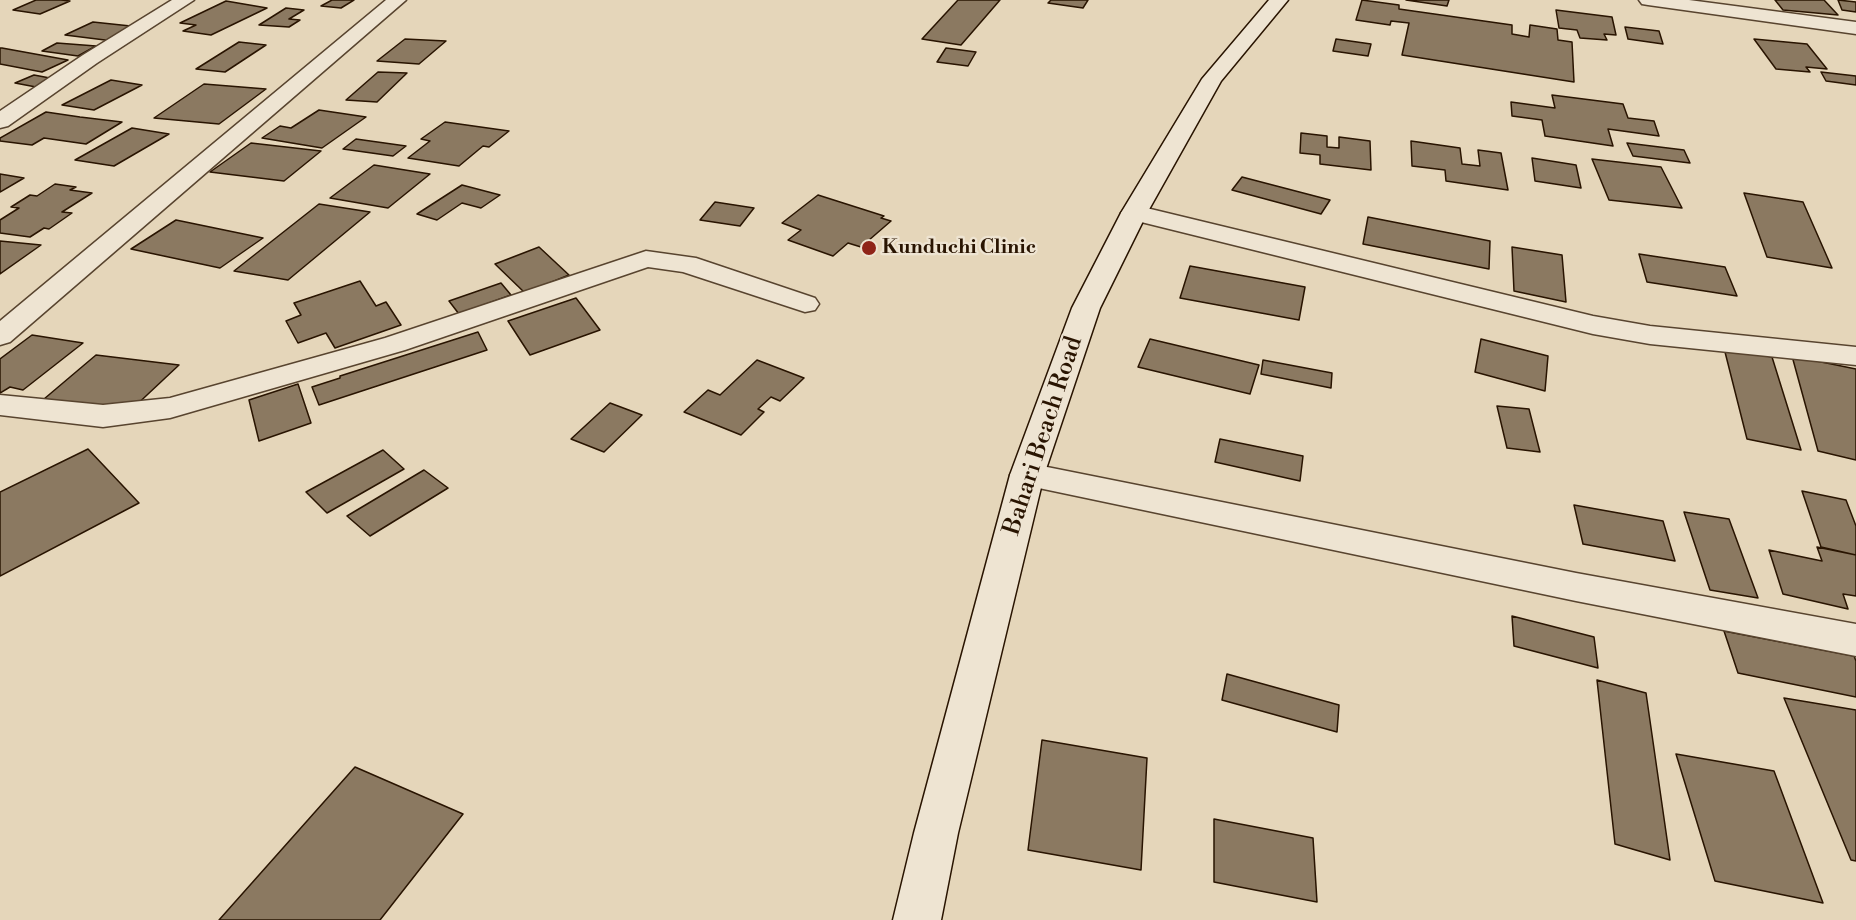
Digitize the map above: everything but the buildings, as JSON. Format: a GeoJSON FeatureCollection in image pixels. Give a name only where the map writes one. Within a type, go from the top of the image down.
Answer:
{"type":"FeatureCollection","features":[{"type":"Feature","properties":{"kind":"street"},"geometry":{"type":"LineString","coordinates":[[0,121],[90,59],[184,0]]}},
{"type":"Feature","properties":{"kind":"street"},"geometry":{"type":"LineString","coordinates":[[0,336],[397,0]]}},
{"type":"Feature","properties":{"kind":"street","name":"Bahari Beach Road"},"geometry":{"type":"LineString","coordinates":[[917,920],[936,832],[1027,475],[1086,308],[1134,213],[1212,78],[1279,0]]}},
{"type":"Feature","properties":{"kind":"street"},"geometry":{"type":"LineString","coordinates":[[1648,0],[1856,27]]}},
{"type":"Feature","properties":{"kind":"street"},"geometry":{"type":"LineString","coordinates":[[1134,213],[1593,325],[1650,335],[1856,356]]}},
{"type":"Feature","properties":{"kind":"street"},"geometry":{"type":"LineString","coordinates":[[0,405],[103,416],[171,408],[395,344],[646,259],[687,264],[805,304]]}},
{"type":"Feature","properties":{"kind":"street"},"geometry":{"type":"LineString","coordinates":[[1027,475],[1576,587],[1856,640]]}},
{"type":"Feature","properties":{"kind":"place","name":"Kunduchi Clinic"},"geometry":{"type":"Point","coordinates":[869,248]}}]}
